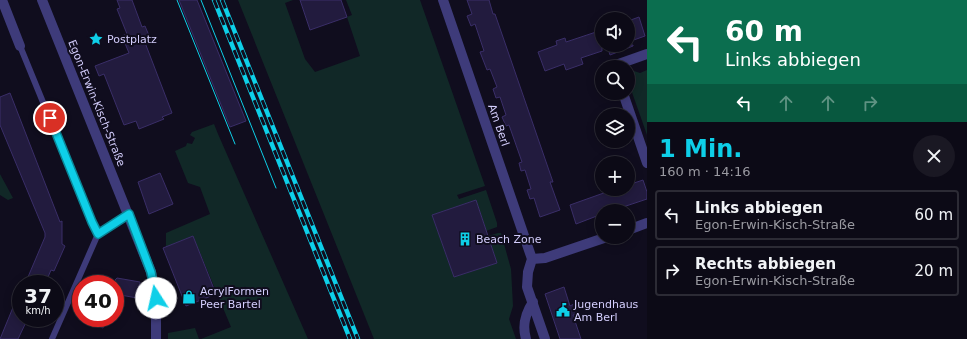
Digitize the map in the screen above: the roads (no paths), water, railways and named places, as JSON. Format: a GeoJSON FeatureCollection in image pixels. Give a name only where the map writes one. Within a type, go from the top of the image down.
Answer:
{"type":"FeatureCollection","features":[{"type":"Feature","properties":{"kind":"street"},"geometry":{"type":"LineString","coordinates":[[2,0],[20,46]]}},
{"type":"Feature","properties":{"kind":"street","name":"Egon-Erwin-Kisch-Straße"},"geometry":{"type":"LineString","coordinates":[[42,0],[129,214],[154,281],[156,298],[156,339]]}},
{"type":"Feature","properties":{"kind":"street","name":"Am Berl"},"geometry":{"type":"LineString","coordinates":[[444,0],[532,259]]}},
{"type":"Feature","properties":{"kind":"street"},"geometry":{"type":"LineString","coordinates":[[630,60],[647,54]]}},
{"type":"Feature","properties":{"kind":"street"},"geometry":{"type":"LineString","coordinates":[[625,100],[647,163]]}},
{"type":"Feature","properties":{"kind":"street"},"geometry":{"type":"LineString","coordinates":[[635,227],[647,223]]}},
{"type":"Feature","properties":{"kind":"street"},"geometry":{"type":"LineString","coordinates":[[546,339],[527,287],[527,279],[532,259],[545,258],[595,241]]}},
{"type":"Feature","properties":{"kind":"street"},"geometry":{"type":"LineString","coordinates":[[526,339],[524,327],[525,316],[532,302]]}},
{"type":"Feature","properties":{"kind":"lane"},"geometry":{"type":"LineString","coordinates":[[20,46],[98,234]]}},
{"type":"Feature","properties":{"kind":"lane"},"geometry":{"type":"LineString","coordinates":[[52,339],[98,234],[129,214]]}},
{"type":"Feature","properties":{"kind":"tram line"},"geometry":{"type":"LineString","coordinates":[[177,0],[235,144]]}},
{"type":"Feature","properties":{"kind":"tram line"},"geometry":{"type":"LineString","coordinates":[[201,0],[276,188]]}},
{"type":"Feature","properties":{"kind":"railway"},"geometry":{"type":"LineString","coordinates":[[214,0],[350,339]]}},
{"type":"Feature","properties":{"kind":"railway"},"geometry":{"type":"LineString","coordinates":[[222,0],[358,339]]}},
{"type":"Feature","properties":{"kind":"place","name":"Postplatz"},"geometry":{"type":"Point","coordinates":[96,39]}},
{"type":"Feature","properties":{"kind":"place","name":"Beach Zone"},"geometry":{"type":"Point","coordinates":[465,239]}},
{"type":"Feature","properties":{"kind":"place","name":"AcrylFormen Peer Bartel"},"geometry":{"type":"Point","coordinates":[189,297]}},
{"type":"Feature","properties":{"kind":"place","name":"Jugendhaus Am Berl"},"geometry":{"type":"Point","coordinates":[563,310]}}]}
